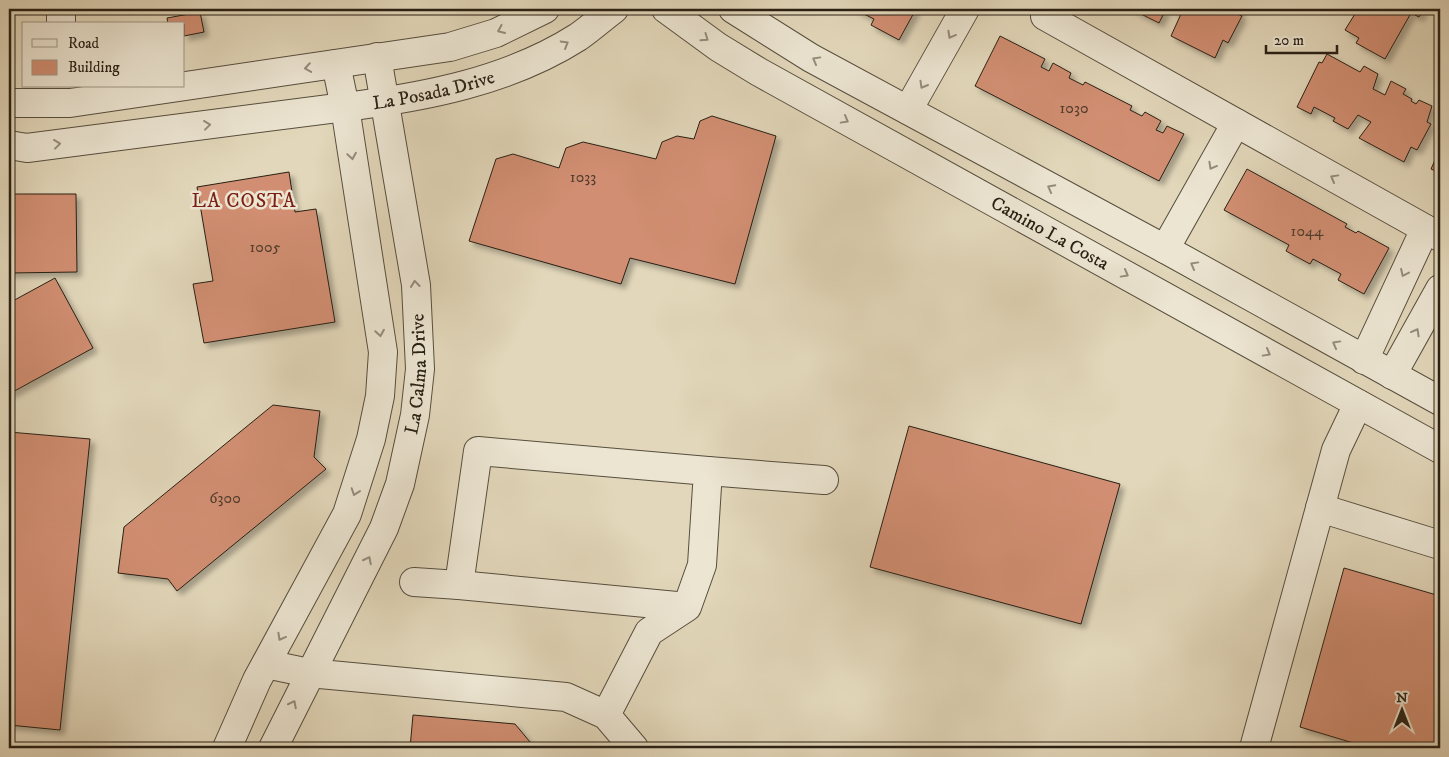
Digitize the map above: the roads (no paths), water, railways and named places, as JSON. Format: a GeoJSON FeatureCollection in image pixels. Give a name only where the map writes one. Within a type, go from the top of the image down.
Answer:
{"type":"FeatureCollection","features":[{"type":"Feature","properties":{"kind":"street"},"geometry":{"type":"LineString","coordinates":[[61,22],[62,9]]}},
{"type":"Feature","properties":{"kind":"street","name":"La Posada Drive"},"geometry":{"type":"LineString","coordinates":[[185,87],[450,47],[496,33],[545,9]]}},
{"type":"Feature","properties":{"kind":"street","name":"La Posada Drive"},"geometry":{"type":"LineString","coordinates":[[9,145],[27,148],[386,102],[468,84],[526,65],[578,36],[614,9]]}},
{"type":"Feature","properties":{"kind":"street","name":"Camino La Costa"},"geometry":{"type":"LineString","coordinates":[[666,9],[718,47],[759,72],[1440,450]]}},
{"type":"Feature","properties":{"kind":"street"},"geometry":{"type":"LineString","coordinates":[[733,9],[811,58],[1165,249],[1440,401]]}},
{"type":"Feature","properties":{"kind":"street"},"geometry":{"type":"LineString","coordinates":[[908,110],[965,9]]}},
{"type":"Feature","properties":{"kind":"street"},"geometry":{"type":"LineString","coordinates":[[1049,9],[1045,16],[1432,233],[1378,367],[1336,450],[1254,748]]}},
{"type":"Feature","properties":{"kind":"street","name":"La Calma Drive"},"geometry":{"type":"LineString","coordinates":[[272,748],[309,672],[384,528],[400,484],[415,415],[420,369],[418,307],[411,247],[377,57]]}},
{"type":"Feature","properties":{"kind":"street","name":"La Calma Drive"},"geometry":{"type":"LineString","coordinates":[[227,748],[266,664],[347,514],[371,439],[380,396],[382,352],[345,107],[336,64]]}},
{"type":"Feature","properties":{"kind":"street"},"geometry":{"type":"LineString","coordinates":[[232,80],[234,122]]}},
{"type":"Feature","properties":{"kind":"street","name":"La Posada Drive"},"geometry":{"type":"LineString","coordinates":[[9,103],[56,95],[70,103],[176,88]]}},
{"type":"Feature","properties":{"kind":"street"},"geometry":{"type":"LineString","coordinates":[[1165,249],[1236,123]]}},
{"type":"Feature","properties":{"kind":"street"},"geometry":{"type":"LineString","coordinates":[[1378,367],[1440,289]]}},
{"type":"Feature","properties":{"kind":"street"},"geometry":{"type":"LineString","coordinates":[[460,586],[478,451],[824,480]]}},
{"type":"Feature","properties":{"kind":"street"},"geometry":{"type":"LineString","coordinates":[[606,714],[649,632],[687,607],[702,565],[708,470]]}},
{"type":"Feature","properties":{"kind":"street"},"geometry":{"type":"LineString","coordinates":[[1320,508],[1440,545]]}},
{"type":"Feature","properties":{"kind":"street"},"geometry":{"type":"LineString","coordinates":[[414,582],[687,607]]}},
{"type":"Feature","properties":{"kind":"street"},"geometry":{"type":"LineString","coordinates":[[266,664],[309,672],[566,697],[606,714],[634,748]]}},
{"type":"Feature","properties":{"kind":"district","name":"LA COSTA"},"geometry":{"type":"Point","coordinates":[244,201]}}]}
